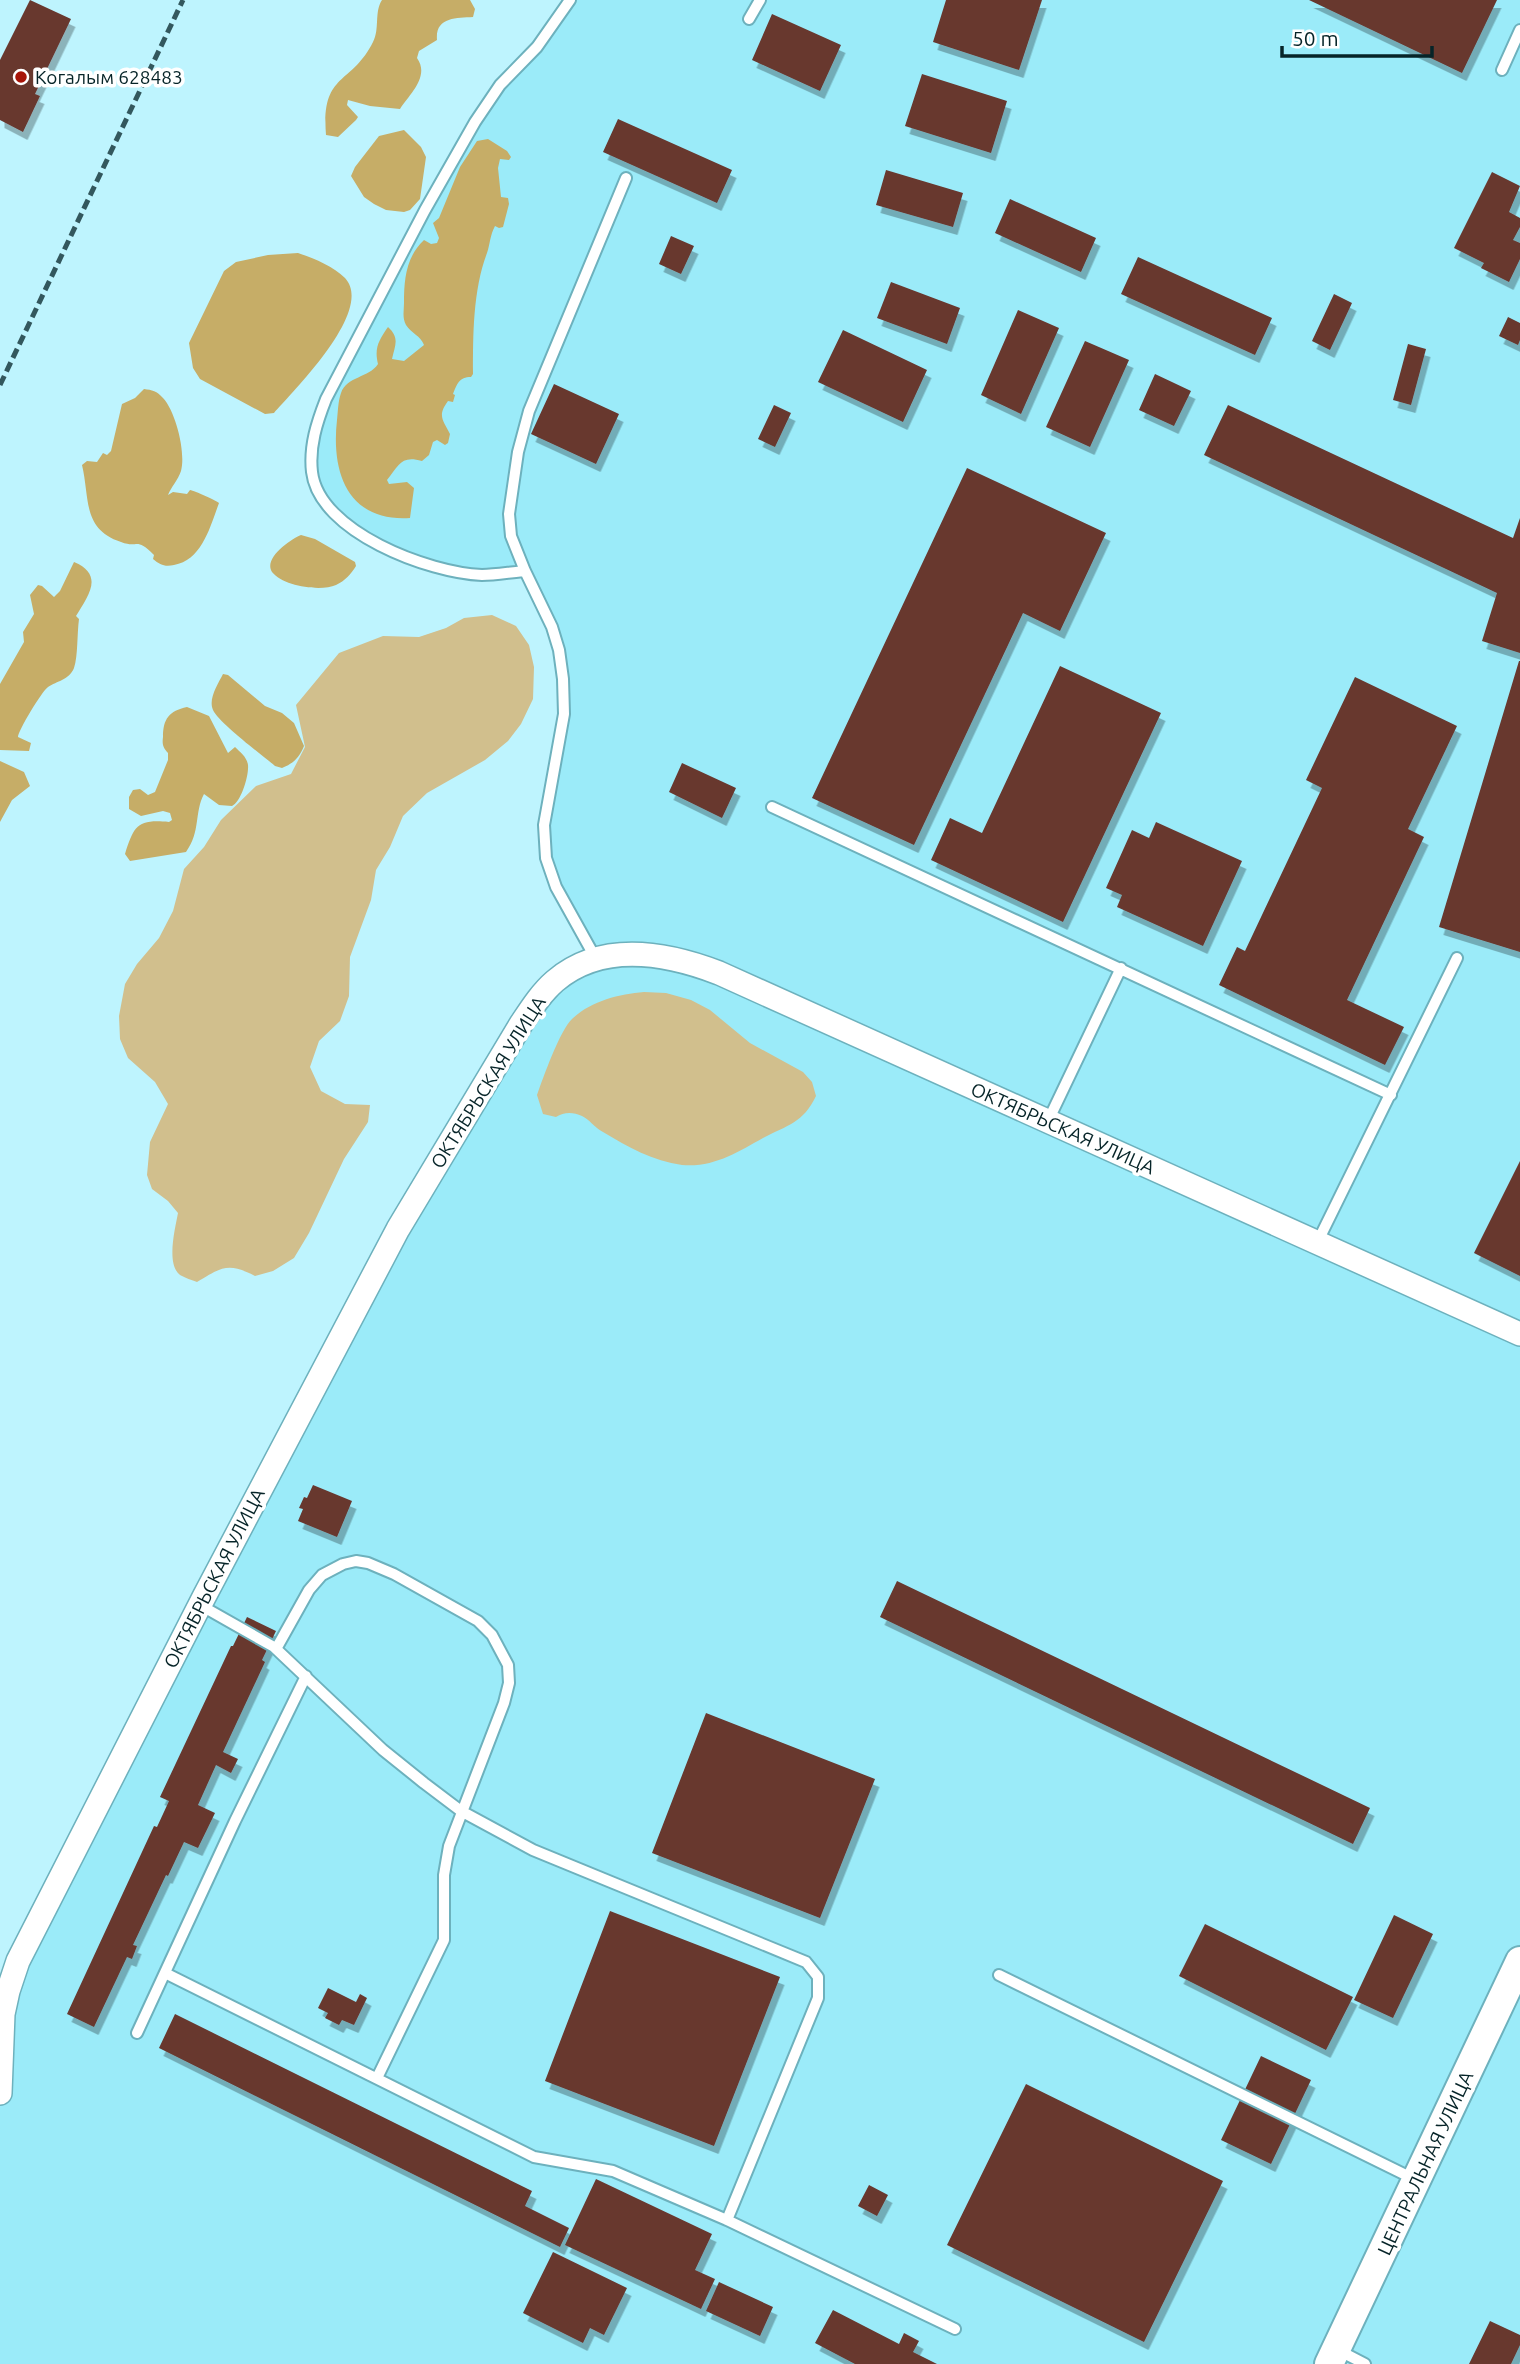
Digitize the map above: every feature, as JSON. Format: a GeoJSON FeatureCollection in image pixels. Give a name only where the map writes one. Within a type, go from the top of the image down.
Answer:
{"type":"FeatureCollection","features":[{"type":"Feature","properties":{"kind":"street","name":"ОКТЯБРЬСКАЯ УЛИЦА"},"geometry":{"type":"LineString","coordinates":[[0,2093],[3,2014],[18,1961],[200,1605],[398,1228],[444,1148],[540,996],[555,980],[596,959],[628,954],[658,955],[689,961],[732,978],[1520,1334]]}},
{"type":"Feature","properties":{"kind":"street","name":"ЦЕНТРАЛЬНАЯ УЛИЦА"},"geometry":{"type":"LineString","coordinates":[[1333,2357],[1520,1961]]}},
{"type":"Feature","properties":{"kind":"lane"},"geometry":{"type":"LineString","coordinates":[[525,571],[482,575],[450,570],[401,554],[364,537],[339,518],[322,498],[312,474],[312,446],[326,398],[475,122],[500,85],[537,47],[570,0]]}},
{"type":"Feature","properties":{"kind":"lane"},"geometry":{"type":"LineString","coordinates":[[750,19],[760,0]]}},
{"type":"Feature","properties":{"kind":"lane"},"geometry":{"type":"LineString","coordinates":[[1502,70],[1520,30]]}},
{"type":"Feature","properties":{"kind":"lane"},"geometry":{"type":"LineString","coordinates":[[596,959],[556,887],[546,858],[544,825],[563,726],[563,679],[552,627],[511,536],[509,514],[520,439],[535,392],[626,178]]}},
{"type":"Feature","properties":{"kind":"lane"},"geometry":{"type":"LineString","coordinates":[[772,807],[1391,1096]]}},
{"type":"Feature","properties":{"kind":"lane"},"geometry":{"type":"LineString","coordinates":[[1317,1243],[1457,958]]}},
{"type":"Feature","properties":{"kind":"lane"},"geometry":{"type":"LineString","coordinates":[[1048,1121],[1121,968]]}},
{"type":"Feature","properties":{"kind":"lane"},"geometry":{"type":"LineString","coordinates":[[276,1649],[309,1590],[322,1575],[343,1564],[356,1561],[394,1574],[478,1621],[501,1650],[508,1665],[509,1683],[504,1703],[449,1846],[444,1875],[444,1940],[377,2078]]}},
{"type":"Feature","properties":{"kind":"lane"},"geometry":{"type":"LineString","coordinates":[[200,1605],[276,1649],[383,1750],[461,1811],[533,1850],[806,1962],[818,1977],[818,1998],[727,2220]]}},
{"type":"Feature","properties":{"kind":"lane"},"geometry":{"type":"LineString","coordinates":[[137,2034],[234,1821],[306,1676]]}},
{"type":"Feature","properties":{"kind":"lane"},"geometry":{"type":"LineString","coordinates":[[165,1973],[534,2157],[613,2171],[727,2220],[955,2329]]}},
{"type":"Feature","properties":{"kind":"lane"},"geometry":{"type":"LineString","coordinates":[[999,1975],[1417,2181]]}},
{"type":"Feature","properties":{"kind":"lane"},"geometry":{"type":"LineString","coordinates":[[1333,2357],[1365,2364]]}},
{"type":"Feature","properties":{"kind":"shaded area"},"geometry":{"type":"Polygon","coordinates":[[[382,0],[470,0],[475,9],[473,17],[443,23],[437,32],[437,40],[419,51],[417,58],[420,78],[400,109],[370,106],[348,100],[347,105],[358,117],[338,137],[326,135],[328,100],[339,81],[356,66],[373,42],[382,0]]]}},
{"type":"Feature","properties":{"kind":"shaded area"},"geometry":{"type":"Polygon","coordinates":[[[570,0],[1520,0],[1520,2364],[0,2364],[0,2093],[3,2014],[44,1908],[521,1024],[595,959],[556,887],[544,825],[559,749],[559,650],[525,571],[482,575],[401,554],[339,518],[312,474],[317,422],[475,122],[570,0]]]}},
{"type":"Feature","properties":{"kind":"shaded area"},"geometry":{"type":"Polygon","coordinates":[[[404,130],[421,147],[426,157],[420,199],[410,210],[404,212],[386,210],[364,197],[351,176],[379,136],[404,130]]]}},
{"type":"Feature","properties":{"kind":"shaded area"},"geometry":{"type":"Polygon","coordinates":[[[488,139],[507,151],[511,157],[509,160],[500,159],[498,168],[501,197],[508,198],[509,204],[503,227],[495,226],[493,229],[482,267],[476,297],[473,374],[459,382],[453,394],[453,402],[448,401],[443,411],[442,418],[450,434],[448,443],[445,445],[437,440],[433,442],[429,455],[422,461],[405,460],[387,480],[389,484],[407,482],[414,488],[410,518],[389,517],[372,512],[358,503],[341,475],[336,440],[340,396],[348,383],[378,364],[378,344],[388,327],[395,338],[392,359],[404,361],[424,345],[404,320],[407,269],[413,254],[424,240],[431,244],[437,243],[439,238],[433,223],[439,218],[460,167],[477,141],[488,139]]]}},
{"type":"Feature","properties":{"kind":"shaded area"},"geometry":{"type":"Polygon","coordinates":[[[298,253],[329,266],[345,278],[351,292],[349,309],[341,329],[313,369],[274,413],[265,414],[200,379],[193,368],[189,343],[224,271],[236,262],[268,255],[298,253]]]}},
{"type":"Feature","properties":{"kind":"shaded area"},"geometry":{"type":"Polygon","coordinates":[[[144,389],[159,394],[168,404],[179,433],[181,471],[168,495],[173,492],[187,494],[190,490],[219,503],[198,550],[184,562],[171,566],[153,559],[154,555],[140,544],[121,542],[100,529],[90,511],[82,465],[87,461],[97,462],[103,453],[107,455],[111,451],[122,404],[135,398],[144,389]]]}},
{"type":"Feature","properties":{"kind":"shaded area"},"geometry":{"type":"Polygon","coordinates":[[[301,535],[315,539],[355,562],[356,566],[345,579],[329,587],[302,586],[284,581],[272,572],[271,561],[285,545],[301,535]]]}},
{"type":"Feature","properties":{"kind":"shaded area"},"geometry":{"type":"Polygon","coordinates":[[[74,562],[89,573],[91,586],[76,616],[79,619],[74,668],[66,678],[45,690],[26,720],[18,737],[31,743],[29,751],[0,750],[0,684],[24,642],[23,632],[34,614],[30,595],[38,585],[54,597],[60,591],[74,562]]]}},
{"type":"Feature","properties":{"kind":"shaded area"},"geometry":{"type":"Polygon","coordinates":[[[492,615],[516,626],[529,645],[534,667],[533,699],[521,724],[508,741],[485,760],[427,793],[403,816],[390,847],[376,870],[371,900],[350,957],[349,996],[340,1021],[319,1041],[310,1067],[321,1091],[345,1104],[370,1105],[368,1122],[344,1159],[309,1233],[294,1258],[273,1271],[255,1276],[238,1269],[225,1268],[197,1282],[184,1277],[176,1270],[172,1255],[178,1213],[152,1189],[147,1175],[150,1142],[168,1104],[155,1082],[128,1058],[120,1039],[119,1016],[125,984],[137,964],[159,938],[173,911],[184,869],[204,847],[221,820],[256,786],[291,774],[305,747],[296,705],[339,653],[383,636],[419,637],[446,628],[464,618],[492,615]]]}},
{"type":"Feature","properties":{"kind":"shaded area"},"geometry":{"type":"Polygon","coordinates":[[[223,674],[228,675],[265,706],[282,713],[294,723],[304,746],[293,762],[282,768],[275,766],[217,716],[212,701],[223,674]]]}},
{"type":"Feature","properties":{"kind":"shaded area"},"geometry":{"type":"Polygon","coordinates":[[[187,707],[209,716],[228,753],[235,747],[245,757],[248,770],[244,788],[232,806],[219,805],[204,794],[194,837],[186,852],[130,861],[125,854],[138,826],[172,820],[170,813],[163,811],[141,816],[129,809],[129,797],[133,790],[140,789],[148,795],[155,792],[168,760],[163,742],[166,721],[171,714],[187,707]]]}},
{"type":"Feature","properties":{"kind":"shaded area"},"geometry":{"type":"Polygon","coordinates":[[[0,761],[24,772],[30,786],[12,800],[0,822],[0,761]]]}},
{"type":"Feature","properties":{"kind":"shaded area"},"geometry":{"type":"Polygon","coordinates":[[[644,992],[666,993],[691,1000],[710,1010],[750,1043],[803,1072],[812,1082],[816,1096],[811,1105],[794,1122],[735,1153],[715,1161],[693,1165],[671,1163],[641,1153],[579,1115],[565,1113],[556,1117],[543,1114],[537,1095],[557,1043],[567,1025],[588,1007],[606,1000],[644,992]]]}},
{"type":"Feature","properties":{"kind":"building","name":"Когалым 628483"},"geometry":{"type":"Polygon","coordinates":[[[30,0],[71,19],[35,94],[40,96],[23,132],[0,120],[0,60],[30,0]]]}},
{"type":"Feature","properties":{"kind":"building"},"geometry":{"type":"Polygon","coordinates":[[[946,0],[1042,0],[1019,70],[933,42],[946,0]]]}},
{"type":"Feature","properties":{"kind":"building"},"geometry":{"type":"Polygon","coordinates":[[[1309,0],[1497,0],[1462,73],[1309,0]]]}},
{"type":"Feature","properties":{"kind":"building"},"geometry":{"type":"Polygon","coordinates":[[[772,14],[841,45],[820,91],[752,60],[772,14]]]}},
{"type":"Feature","properties":{"kind":"building"},"geometry":{"type":"Polygon","coordinates":[[[922,74],[1007,101],[991,153],[905,126],[922,74]]]}},
{"type":"Feature","properties":{"kind":"building"},"geometry":{"type":"Polygon","coordinates":[[[618,119],[732,170],[717,203],[603,152],[618,119]]]}},
{"type":"Feature","properties":{"kind":"building"},"geometry":{"type":"Polygon","coordinates":[[[886,170],[963,193],[953,227],[876,205],[886,170]]]}},
{"type":"Feature","properties":{"kind":"building"},"geometry":{"type":"Polygon","coordinates":[[[1492,172],[1520,186],[1509,212],[1520,218],[1520,227],[1513,240],[1520,243],[1520,259],[1509,282],[1481,268],[1484,263],[1454,248],[1492,172]]]}},
{"type":"Feature","properties":{"kind":"building"},"geometry":{"type":"Polygon","coordinates":[[[1010,199],[1096,238],[1081,272],[995,233],[1010,199]]]}},
{"type":"Feature","properties":{"kind":"building"},"geometry":{"type":"Polygon","coordinates":[[[671,236],[694,246],[681,274],[659,264],[671,236]]]}},
{"type":"Feature","properties":{"kind":"building"},"geometry":{"type":"Polygon","coordinates":[[[1138,257],[1272,318],[1255,355],[1121,294],[1138,257]]]}},
{"type":"Feature","properties":{"kind":"building"},"geometry":{"type":"Polygon","coordinates":[[[891,282],[960,308],[947,344],[877,318],[891,282]]]}},
{"type":"Feature","properties":{"kind":"building"},"geometry":{"type":"Polygon","coordinates":[[[1334,294],[1352,303],[1330,350],[1312,341],[1334,294]]]}},
{"type":"Feature","properties":{"kind":"building"},"geometry":{"type":"Polygon","coordinates":[[[1018,310],[1059,328],[1021,414],[981,395],[1018,310]]]}},
{"type":"Feature","properties":{"kind":"building"},"geometry":{"type":"Polygon","coordinates":[[[1508,317],[1520,323],[1518,345],[1499,336],[1508,317]]]}},
{"type":"Feature","properties":{"kind":"building"},"geometry":{"type":"Polygon","coordinates":[[[843,330],[927,370],[903,422],[818,382],[843,330]]]}},
{"type":"Feature","properties":{"kind":"building"},"geometry":{"type":"Polygon","coordinates":[[[1085,341],[1129,360],[1090,447],[1046,427],[1085,341]]]}},
{"type":"Feature","properties":{"kind":"building"},"geometry":{"type":"Polygon","coordinates":[[[1408,344],[1426,349],[1411,405],[1393,400],[1408,344]]]}},
{"type":"Feature","properties":{"kind":"building"},"geometry":{"type":"Polygon","coordinates":[[[1155,374],[1191,391],[1174,426],[1139,410],[1155,374]]]}},
{"type":"Feature","properties":{"kind":"building"},"geometry":{"type":"Polygon","coordinates":[[[554,384],[619,414],[596,464],[531,434],[554,384]]]}},
{"type":"Feature","properties":{"kind":"building"},"geometry":{"type":"Polygon","coordinates":[[[774,405],[791,413],[775,447],[758,439],[774,405]]]}},
{"type":"Feature","properties":{"kind":"building"},"geometry":{"type":"Polygon","coordinates":[[[1228,405],[1513,538],[1520,518],[1520,653],[1482,641],[1497,593],[1204,455],[1228,405]]]}},
{"type":"Feature","properties":{"kind":"building"},"geometry":{"type":"Polygon","coordinates":[[[967,468],[1106,533],[1060,631],[1023,613],[914,845],[812,798],[967,468]]]}},
{"type":"Feature","properties":{"kind":"building"},"geometry":{"type":"Polygon","coordinates":[[[1520,661],[1520,952],[1439,927],[1520,661]]]}},
{"type":"Feature","properties":{"kind":"building"},"geometry":{"type":"Polygon","coordinates":[[[1060,666],[1161,713],[1063,922],[931,860],[950,818],[982,833],[1060,666]]]}},
{"type":"Feature","properties":{"kind":"building"},"geometry":{"type":"Polygon","coordinates":[[[1355,677],[1457,726],[1408,829],[1424,837],[1347,1000],[1404,1027],[1385,1065],[1219,985],[1237,947],[1245,951],[1322,788],[1306,780],[1355,677]]]}},
{"type":"Feature","properties":{"kind":"building"},"geometry":{"type":"Polygon","coordinates":[[[682,763],[736,788],[722,818],[669,792],[682,763]]]}},
{"type":"Feature","properties":{"kind":"building"},"geometry":{"type":"Polygon","coordinates":[[[1156,822],[1242,861],[1203,946],[1117,907],[1122,895],[1106,888],[1132,830],[1149,838],[1156,822]]]}},
{"type":"Feature","properties":{"kind":"building"},"geometry":{"type":"Polygon","coordinates":[[[1520,1161],[1520,1276],[1474,1253],[1520,1161]]]}},
{"type":"Feature","properties":{"kind":"building"},"geometry":{"type":"Polygon","coordinates":[[[313,1485],[352,1501],[337,1537],[298,1521],[303,1509],[299,1508],[313,1485]]]}},
{"type":"Feature","properties":{"kind":"building"},"geometry":{"type":"Polygon","coordinates":[[[897,1581],[1370,1808],[1353,1844],[880,1617],[897,1581]]]}},
{"type":"Feature","properties":{"kind":"building"},"geometry":{"type":"Polygon","coordinates":[[[247,1617],[276,1631],[262,1660],[265,1662],[223,1752],[238,1759],[231,1773],[216,1765],[198,1805],[215,1813],[198,1848],[184,1842],[133,1945],[137,1946],[132,1959],[127,1957],[94,2027],[67,2014],[154,1826],[157,1827],[169,1801],[160,1797],[247,1617]]]}},
{"type":"Feature","properties":{"kind":"building"},"geometry":{"type":"Polygon","coordinates":[[[706,1713],[875,1779],[820,1918],[652,1853],[706,1713]]]}},
{"type":"Feature","properties":{"kind":"building"},"geometry":{"type":"Polygon","coordinates":[[[610,1911],[780,1977],[714,2146],[545,2081],[610,1911]]]}},
{"type":"Feature","properties":{"kind":"building"},"geometry":{"type":"Polygon","coordinates":[[[1394,1915],[1433,1934],[1393,2018],[1354,2000],[1394,1915]]]}},
{"type":"Feature","properties":{"kind":"building"},"geometry":{"type":"Polygon","coordinates":[[[1205,1924],[1353,1997],[1326,2050],[1179,1976],[1205,1924]]]}},
{"type":"Feature","properties":{"kind":"building"},"geometry":{"type":"Polygon","coordinates":[[[328,1988],[356,2002],[360,1994],[367,1998],[354,2025],[342,2020],[339,2025],[325,2018],[328,2013],[318,2008],[328,1988]]]}},
{"type":"Feature","properties":{"kind":"building"},"geometry":{"type":"Polygon","coordinates":[[[175,2014],[532,2191],[525,2206],[569,2228],[560,2247],[159,2048],[175,2014]]]}},
{"type":"Feature","properties":{"kind":"building"},"geometry":{"type":"Polygon","coordinates":[[[1261,2056],[1311,2080],[1271,2164],[1221,2140],[1261,2056]]]}},
{"type":"Feature","properties":{"kind":"building"},"geometry":{"type":"Polygon","coordinates":[[[1026,2084],[1223,2181],[1144,2342],[947,2245],[1026,2084]]]}},
{"type":"Feature","properties":{"kind":"building"},"geometry":{"type":"Polygon","coordinates":[[[596,2179],[712,2234],[695,2270],[715,2279],[701,2309],[565,2245],[596,2179]]]}},
{"type":"Feature","properties":{"kind":"building"},"geometry":{"type":"Polygon","coordinates":[[[869,2185],[888,2195],[877,2216],[858,2206],[869,2185]]]}},
{"type":"Feature","properties":{"kind":"building"},"geometry":{"type":"Polygon","coordinates":[[[553,2252],[627,2288],[604,2335],[590,2328],[583,2343],[523,2313],[553,2252]]]}},
{"type":"Feature","properties":{"kind":"building"},"geometry":{"type":"Polygon","coordinates":[[[719,2282],[773,2307],[760,2336],[706,2311],[719,2282]]]}},
{"type":"Feature","properties":{"kind":"building"},"geometry":{"type":"Polygon","coordinates":[[[833,2310],[899,2344],[904,2333],[919,2341],[913,2352],[937,2364],[855,2364],[815,2343],[833,2310]]]}},
{"type":"Feature","properties":{"kind":"building"},"geometry":{"type":"Polygon","coordinates":[[[1490,2321],[1520,2335],[1520,2345],[1511,2364],[1469,2364],[1490,2321]]]}},
{"type":"Feature","properties":{"kind":"railway"},"geometry":{"type":"LineString","coordinates":[[0,385],[183,0]]}},
{"type":"Feature","properties":{"kind":"place","name":"Когалым 628483"},"geometry":{"type":"Point","coordinates":[21,77]}}]}
